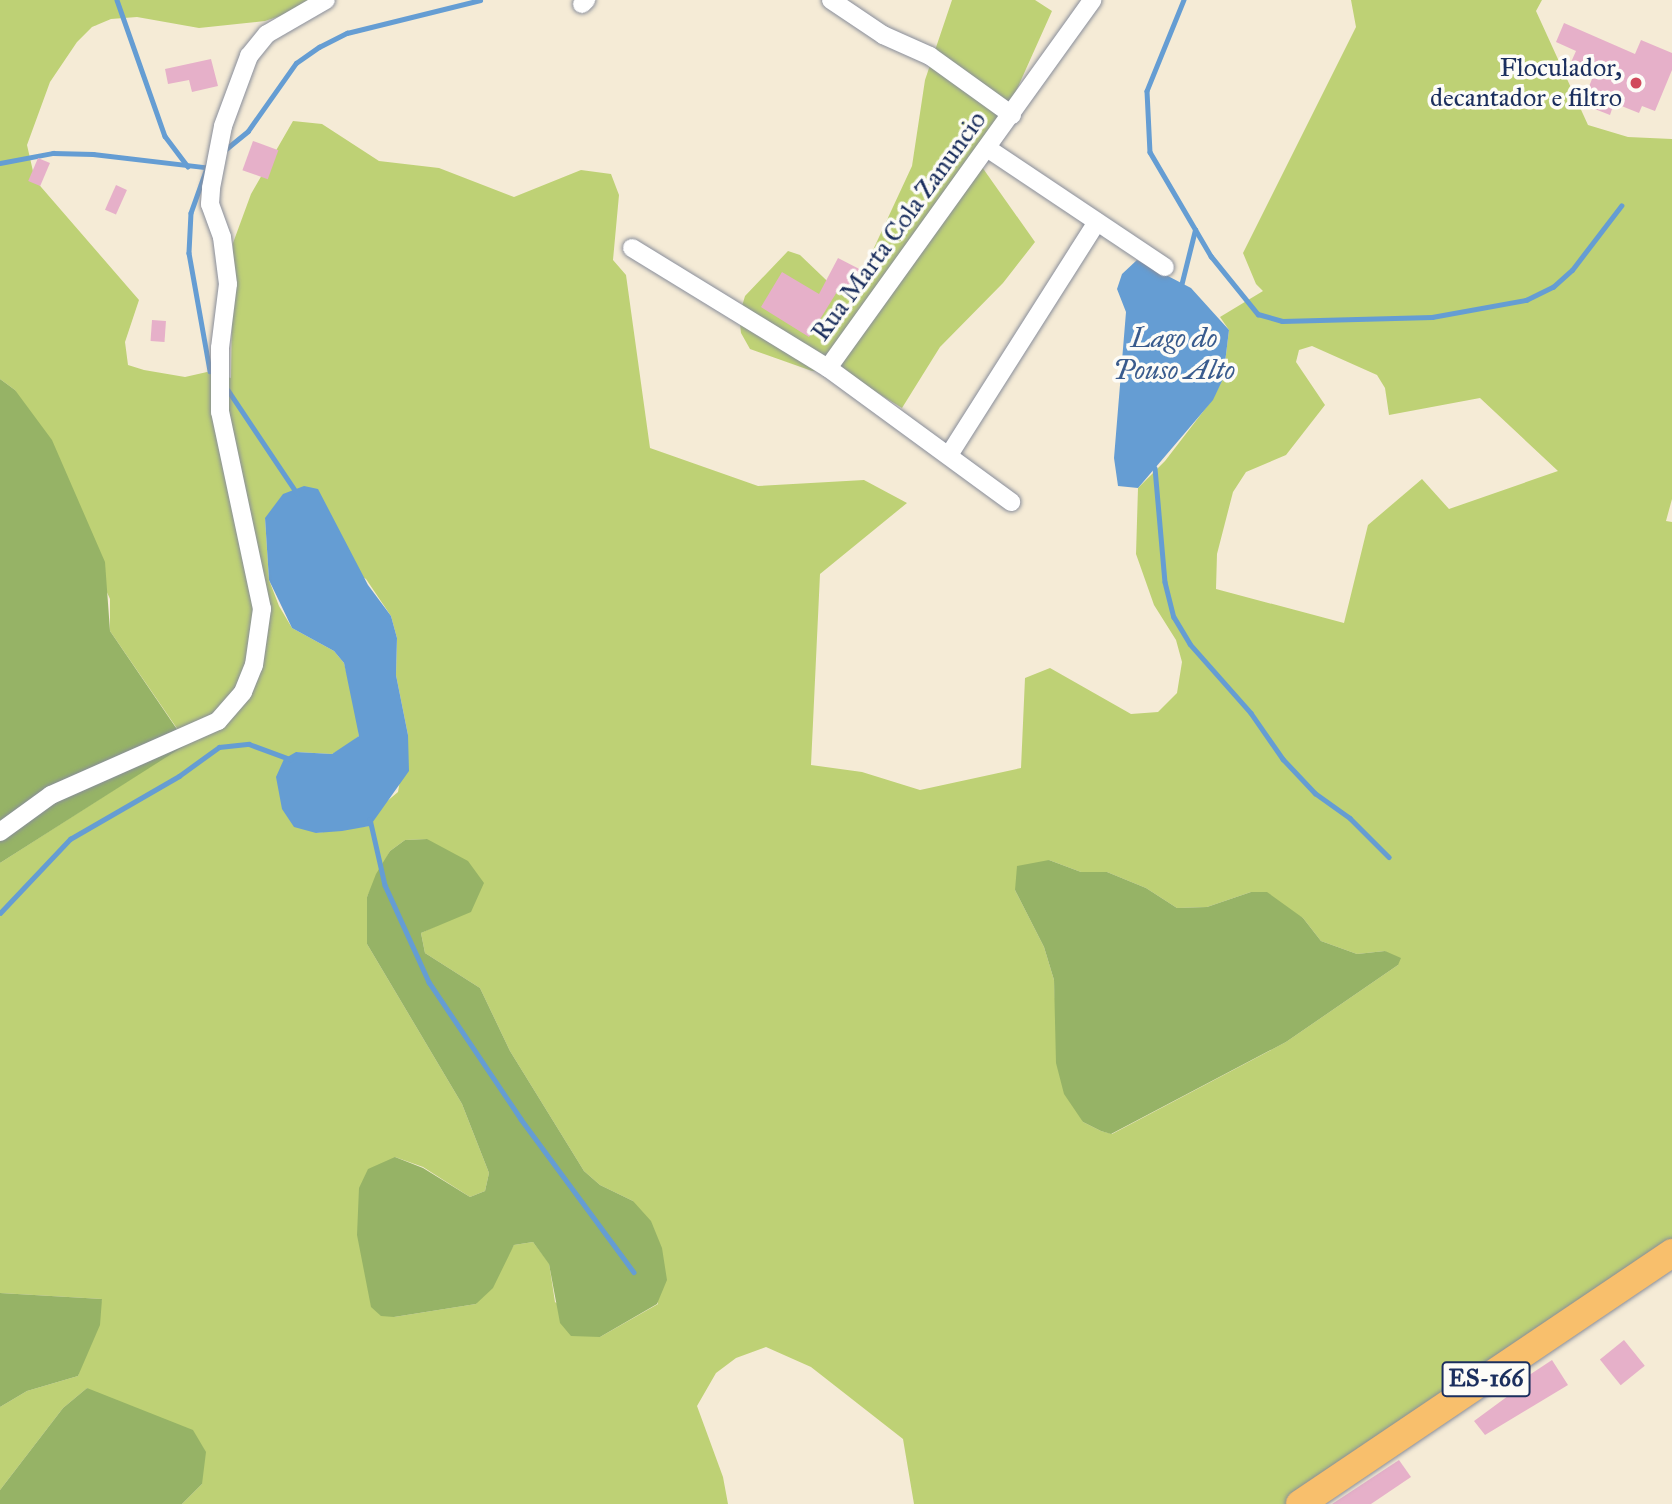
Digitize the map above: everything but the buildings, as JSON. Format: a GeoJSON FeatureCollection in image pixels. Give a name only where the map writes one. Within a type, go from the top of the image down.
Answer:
{"type":"FeatureCollection","features":[{"type":"Feature","properties":{"kind":"main road","name":"ES-166"},"geometry":{"type":"LineString","coordinates":[[1300,1504],[1672,1253]]}},
{"type":"Feature","properties":{"kind":"street"},"geometry":{"type":"LineString","coordinates":[[0,831],[51,795],[218,721],[243,692],[254,665],[262,609],[220,412],[220,348],[228,284],[222,237],[210,204],[211,188],[223,126],[249,56],[267,34],[326,0]]}},
{"type":"Feature","properties":{"kind":"street"},"geometry":{"type":"LineString","coordinates":[[831,0],[883,34],[930,56],[1012,115]]}},
{"type":"Feature","properties":{"kind":"street","name":"Rua Marta Cola Zanuncio"},"geometry":{"type":"LineString","coordinates":[[828,368],[1092,0]]}},
{"type":"Feature","properties":{"kind":"street"},"geometry":{"type":"LineString","coordinates":[[987,148],[1164,267]]}},
{"type":"Feature","properties":{"kind":"street"},"geometry":{"type":"LineString","coordinates":[[949,455],[1097,222]]}},
{"type":"Feature","properties":{"kind":"street"},"geometry":{"type":"LineString","coordinates":[[632,248],[828,368],[1011,502]]}},
{"type":"Feature","properties":{"kind":"green space"},"geometry":{"type":"Polygon","coordinates":[[[0,0],[328,0],[265,21],[199,28],[137,17],[111,19],[92,27],[77,42],[50,82],[27,145],[35,180],[139,300],[125,342],[128,365],[185,377],[207,372],[231,378],[233,243],[251,194],[293,121],[322,124],[379,161],[439,168],[514,197],[581,170],[611,174],[619,195],[613,260],[626,275],[650,448],[758,486],[864,480],[907,503],[820,574],[811,765],[862,772],[920,790],[1021,768],[1025,678],[1050,668],[1131,714],[1158,712],[1177,693],[1182,662],[1176,640],[1154,605],[1136,554],[1138,488],[1165,461],[1212,400],[1223,379],[1229,330],[1220,317],[1263,291],[1256,284],[1243,253],[1356,27],[1351,0],[1542,0],[1536,11],[1588,125],[1628,137],[1672,139],[1672,499],[1666,521],[1672,522],[1672,1247],[1287,1504],[914,1504],[903,1439],[811,1367],[766,1347],[736,1358],[716,1373],[697,1406],[723,1477],[728,1504],[182,1504],[202,1484],[87,1388],[63,1408],[0,1490],[0,1407],[27,1391],[78,1376],[102,1299],[0,1293],[0,863],[187,743],[110,631],[110,599],[15,390],[0,379],[0,0]],[[1312,346],[1299,350],[1296,362],[1325,405],[1286,455],[1246,472],[1233,492],[1217,554],[1216,589],[1344,623],[1368,525],[1422,479],[1449,509],[1558,471],[1480,398],[1389,415],[1385,388],[1377,375],[1312,346]],[[265,518],[269,580],[279,606],[292,628],[334,651],[344,663],[358,717],[359,736],[344,748],[332,754],[296,752],[316,833],[369,826],[379,808],[398,792],[408,735],[396,675],[397,638],[391,616],[366,579],[265,518]],[[427,839],[405,840],[390,851],[367,897],[367,944],[462,1104],[489,1173],[485,1191],[470,1197],[423,1167],[395,1157],[394,1317],[476,1304],[514,1245],[533,1242],[549,1263],[555,1302],[600,1337],[658,1304],[633,1201],[600,1185],[584,1171],[510,1051],[480,988],[425,953],[421,933],[438,925],[427,839]],[[1049,860],[1015,890],[1044,947],[1054,980],[1056,1018],[1083,1122],[1112,1134],[1286,1042],[1398,965],[1385,951],[1357,954],[1321,941],[1303,918],[1251,892],[1207,907],[1177,908],[1146,888],[1107,872],[1081,872],[1049,860]]]}},
{"type":"Feature","properties":{"kind":"green space"},"geometry":{"type":"Polygon","coordinates":[[[952,0],[1035,0],[1052,11],[982,167],[1035,242],[1003,283],[940,347],[902,408],[847,374],[812,371],[750,349],[741,333],[739,316],[745,296],[788,251],[800,255],[845,298],[853,293],[912,166],[925,80],[952,0]]]}},
{"type":"Feature","properties":{"kind":"green space"},"geometry":{"type":"Polygon","coordinates":[[[0,379],[15,390],[52,440],[105,562],[110,631],[187,744],[0,863],[0,379]]]}},
{"type":"Feature","properties":{"kind":"green space"},"geometry":{"type":"Polygon","coordinates":[[[427,839],[468,861],[484,883],[471,912],[421,933],[425,953],[480,988],[510,1051],[584,1171],[600,1185],[633,1201],[651,1221],[662,1248],[667,1280],[657,1304],[600,1337],[571,1336],[560,1323],[549,1264],[533,1242],[514,1245],[493,1288],[476,1304],[394,1317],[381,1316],[371,1307],[357,1235],[359,1188],[368,1169],[395,1157],[423,1168],[470,1197],[485,1191],[489,1173],[462,1104],[367,944],[367,897],[376,874],[390,851],[405,840],[427,839]]]}},
{"type":"Feature","properties":{"kind":"green space"},"geometry":{"type":"Polygon","coordinates":[[[1049,860],[1081,872],[1107,872],[1146,888],[1177,908],[1207,907],[1251,892],[1267,892],[1303,918],[1321,941],[1357,954],[1385,951],[1401,958],[1398,965],[1286,1042],[1111,1134],[1083,1122],[1064,1094],[1056,1063],[1054,980],[1044,947],[1015,890],[1017,866],[1049,860]]]}},
{"type":"Feature","properties":{"kind":"green space"},"geometry":{"type":"Polygon","coordinates":[[[0,1293],[102,1299],[100,1325],[78,1376],[27,1391],[0,1407],[0,1293]]]}},
{"type":"Feature","properties":{"kind":"green space"},"geometry":{"type":"Polygon","coordinates":[[[87,1388],[193,1430],[206,1452],[202,1484],[182,1504],[0,1504],[0,1490],[63,1408],[87,1388]]]}},
{"type":"Feature","properties":{"kind":"water","name":"Lago do Pouso Alto"},"geometry":{"type":"Polygon","coordinates":[[[1137,260],[1191,288],[1229,330],[1223,379],[1213,400],[1138,488],[1118,486],[1114,458],[1126,312],[1117,289],[1122,274],[1137,260]]]}},
{"type":"Feature","properties":{"kind":"water"},"geometry":{"type":"Polygon","coordinates":[[[304,486],[318,489],[368,585],[391,616],[397,638],[396,675],[408,735],[409,771],[370,826],[316,833],[294,827],[282,809],[276,777],[284,759],[296,752],[332,754],[359,736],[344,663],[334,651],[292,628],[269,580],[265,518],[283,494],[304,486]]]}},
{"type":"Feature","properties":{"kind":"waterway"},"geometry":{"type":"LineString","coordinates":[[117,0],[165,136],[188,166]]}},
{"type":"Feature","properties":{"kind":"waterway"},"geometry":{"type":"LineString","coordinates":[[226,149],[248,131],[296,63],[319,47],[347,33],[480,0]]}},
{"type":"Feature","properties":{"kind":"waterway"},"geometry":{"type":"LineString","coordinates":[[1184,0],[1147,91],[1150,152],[1211,256],[1258,314],[1282,321],[1432,317],[1526,300],[1553,287],[1572,270],[1621,206]]}},
{"type":"Feature","properties":{"kind":"waterway"},"geometry":{"type":"LineString","coordinates":[[0,163],[53,153],[93,154],[204,167]]}},
{"type":"Feature","properties":{"kind":"waterway"},"geometry":{"type":"LineString","coordinates":[[210,160],[191,213],[189,253],[210,371]]}},
{"type":"Feature","properties":{"kind":"waterway"},"geometry":{"type":"LineString","coordinates":[[1181,286],[1195,230]]}},
{"type":"Feature","properties":{"kind":"waterway"},"geometry":{"type":"LineString","coordinates":[[228,390],[297,493]]}},
{"type":"Feature","properties":{"kind":"waterway"},"geometry":{"type":"LineString","coordinates":[[1155,468],[1165,582],[1174,617],[1190,644],[1251,713],[1283,759],[1315,793],[1350,818],[1389,857]]}},
{"type":"Feature","properties":{"kind":"waterway"},"geometry":{"type":"LineString","coordinates":[[0,913],[70,839],[179,776],[219,747],[249,744],[290,759]]}},
{"type":"Feature","properties":{"kind":"waterway"},"geometry":{"type":"LineString","coordinates":[[370,819],[385,885],[429,982],[521,1119],[634,1272]]}},
{"type":"Feature","properties":{"kind":"place","name":"Floculador, decantador e filtro"},"geometry":{"type":"Point","coordinates":[1636,83]}}]}
